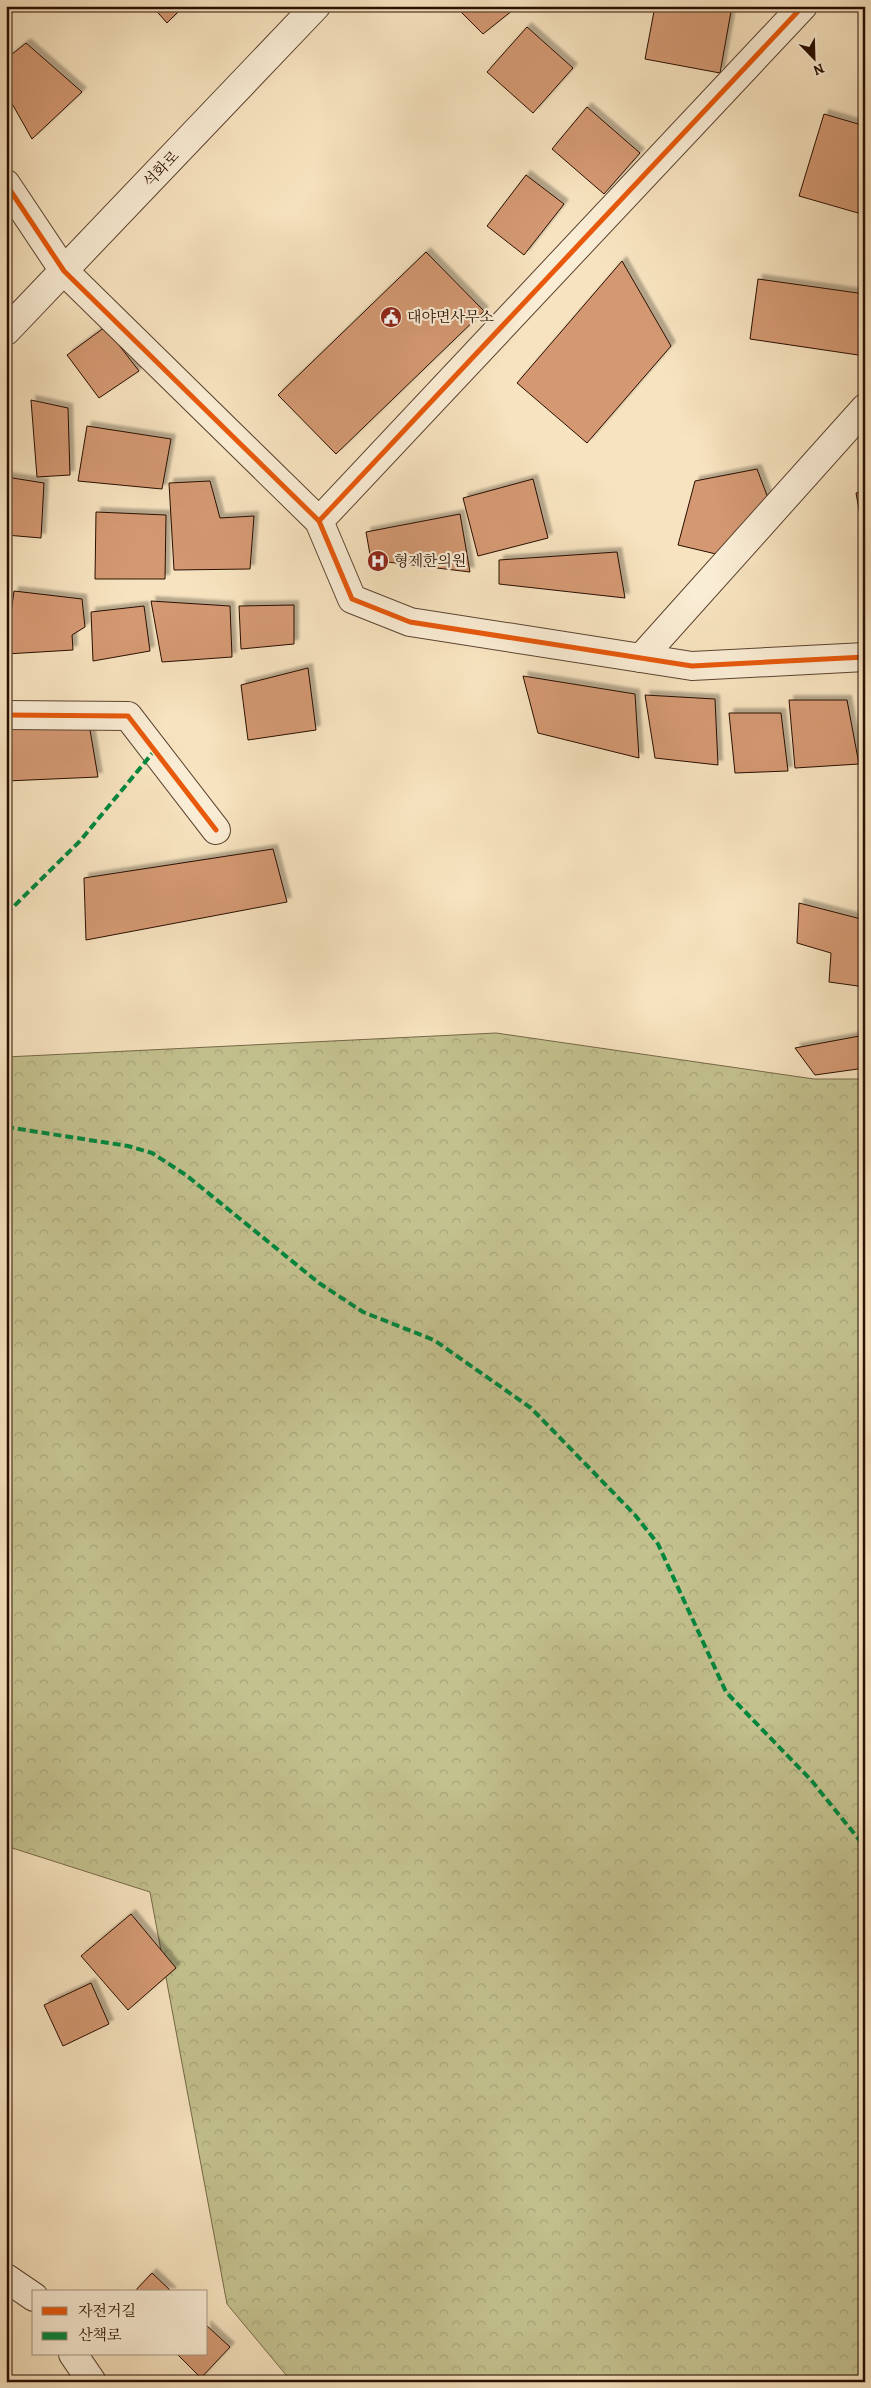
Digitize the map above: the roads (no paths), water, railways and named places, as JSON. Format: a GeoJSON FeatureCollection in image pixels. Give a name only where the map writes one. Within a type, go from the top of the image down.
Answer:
{"type":"FeatureCollection","features":[{"type":"Feature","properties":{"kind":"street","name":"석화로"},"geometry":{"type":"LineString","coordinates":[[6,332],[316,6]]}},
{"type":"Feature","properties":{"kind":"street"},"geometry":{"type":"LineString","coordinates":[[319,521],[803,6]]}},
{"type":"Feature","properties":{"kind":"street"},"geometry":{"type":"LineString","coordinates":[[6,184],[64,271],[319,521],[352,599],[410,622],[692,666],[865,657]]}},
{"type":"Feature","properties":{"kind":"street"},"geometry":{"type":"LineString","coordinates":[[641,658],[865,408]]}},
{"type":"Feature","properties":{"kind":"street"},"geometry":{"type":"LineString","coordinates":[[6,715],[128,716],[216,830]]}},
{"type":"Feature","properties":{"kind":"street"},"geometry":{"type":"LineString","coordinates":[[6,2278],[32,2296]]}},
{"type":"Feature","properties":{"kind":"street"},"geometry":{"type":"LineString","coordinates":[[74,2356],[92,2382]]}},
{"type":"Feature","properties":{"kind":"place","name":"대야면사무소"},"geometry":{"type":"Point","coordinates":[391,317]}},
{"type":"Feature","properties":{"kind":"place","name":"형제한의원"},"geometry":{"type":"Point","coordinates":[378,561]}}]}
